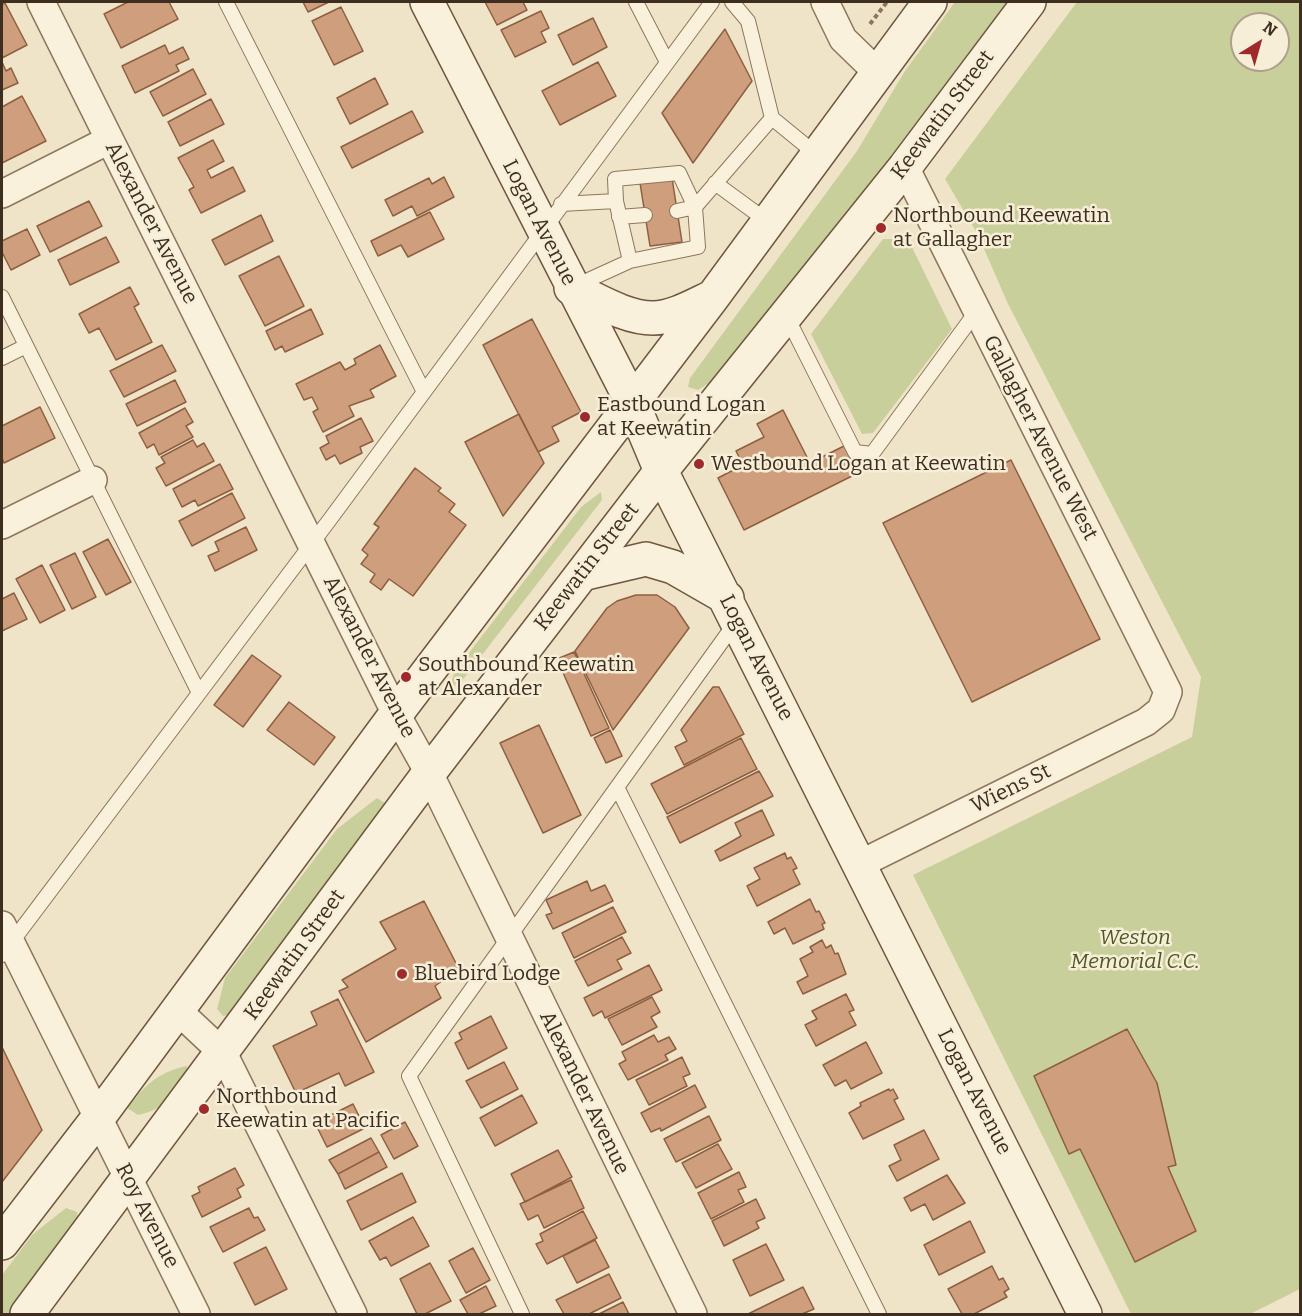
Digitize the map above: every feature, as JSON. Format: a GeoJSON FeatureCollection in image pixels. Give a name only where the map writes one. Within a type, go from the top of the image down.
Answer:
{"type":"FeatureCollection","features":[{"type":"Feature","properties":{"kind":"main road","name":"Logan Avenue"},"geometry":{"type":"LineString","coordinates":[[427,2],[571,288],[632,402],[661,471],[1085,1314]]}},
{"type":"Feature","properties":{"kind":"main road"},"geometry":{"type":"LineString","coordinates":[[2,1243],[98,1118],[176,1009],[396,714],[712,297],[876,71],[930,2]]}},
{"type":"Feature","properties":{"kind":"main road","name":"Keewatin Street"},"geometry":{"type":"LineString","coordinates":[[27,1314],[429,773],[661,471],[905,167],[1029,2]]}},
{"type":"Feature","properties":{"kind":"main road"},"geometry":{"type":"LineString","coordinates":[[571,288],[621,311],[653,318],[669,316],[712,297]]}},
{"type":"Feature","properties":{"kind":"main road"},"geometry":{"type":"LineString","coordinates":[[582,574],[646,559],[673,567],[732,609]]}},
{"type":"Feature","properties":{"kind":"street","name":"Alexander Avenue"},"geometry":{"type":"LineString","coordinates":[[41,2],[396,714],[429,773],[508,939],[693,1314]]}},
{"type":"Feature","properties":{"kind":"street"},"geometry":{"type":"LineString","coordinates":[[825,2],[843,39],[876,71]]}},
{"type":"Feature","properties":{"kind":"street"},"geometry":{"type":"LineString","coordinates":[[2,194],[109,140]]}},
{"type":"Feature","properties":{"kind":"street","name":"Gallagher Avenue West"},"geometry":{"type":"LineString","coordinates":[[905,167],[1168,692],[1161,710]]}},
{"type":"Feature","properties":{"kind":"street"},"geometry":{"type":"LineString","coordinates":[[2,525],[93,480]]}},
{"type":"Feature","properties":{"kind":"street","name":"Wiens St"},"geometry":{"type":"LineString","coordinates":[[860,864],[1146,722],[1161,710]]}},
{"type":"Feature","properties":{"kind":"street","name":"Roy Avenue"},"geometry":{"type":"LineString","coordinates":[[4,941],[98,1118],[196,1314]]}},
{"type":"Feature","properties":{"kind":"street"},"geometry":{"type":"LineString","coordinates":[[176,1009],[223,1053],[353,1314]]}},
{"type":"Feature","properties":{"kind":"lane"},"geometry":{"type":"LineString","coordinates":[[226,2],[424,392]]}},
{"type":"Feature","properties":{"kind":"lane"},"geometry":{"type":"LineString","coordinates":[[636,2],[667,62]]}},
{"type":"Feature","properties":{"kind":"lane"},"geometry":{"type":"LineString","coordinates":[[4,941],[311,543],[712,2]]}},
{"type":"Feature","properties":{"kind":"lane"},"geometry":{"type":"LineString","coordinates":[[732,2],[748,21],[772,118],[816,153]]}},
{"type":"Feature","properties":{"kind":"lane"},"geometry":{"type":"LineString","coordinates":[[677,211],[695,207],[772,118]]}},
{"type":"Feature","properties":{"kind":"lane"},"geometry":{"type":"LineString","coordinates":[[571,288],[630,261],[698,247],[695,207],[679,173],[615,179],[616,201],[630,261]]}},
{"type":"Feature","properties":{"kind":"lane"},"geometry":{"type":"LineString","coordinates":[[715,183],[767,221]]}},
{"type":"Feature","properties":{"kind":"lane"},"geometry":{"type":"LineString","coordinates":[[561,204],[616,201]]}},
{"type":"Feature","properties":{"kind":"lane"},"geometry":{"type":"LineString","coordinates":[[619,217],[645,215]]}},
{"type":"Feature","properties":{"kind":"lane"},"geometry":{"type":"LineString","coordinates":[[2,297],[198,691]]}},
{"type":"Feature","properties":{"kind":"lane"},"geometry":{"type":"LineString","coordinates":[[786,315],[855,452],[872,454],[976,312]]}},
{"type":"Feature","properties":{"kind":"lane"},"geometry":{"type":"LineString","coordinates":[[2,358],[26,346]]}},
{"type":"Feature","properties":{"kind":"lane"},"geometry":{"type":"LineString","coordinates":[[522,1314],[409,1076],[617,787],[732,609]]}},
{"type":"Feature","properties":{"kind":"lane"},"geometry":{"type":"LineString","coordinates":[[617,787],[879,1314]]}},
{"type":"Feature","properties":{"kind":"path"},"geometry":{"type":"LineString","coordinates":[[870,24],[887,2]]}},
{"type":"Feature","properties":{"kind":"green space"},"geometry":{"type":"Polygon","coordinates":[[[955,2],[1010,2],[728,371],[698,390],[688,387],[690,378],[857,151],[905,71],[955,2]]]}},
{"type":"Feature","properties":{"kind":"green space","name":"Weston Memorial C.C."},"geometry":{"type":"Polygon","coordinates":[[[1077,2],[1300,2],[1300,1289],[1250,1314],[1131,1314],[913,875],[1192,737],[1201,677],[1008,304],[978,235],[945,179],[1077,2]]]}},
{"type":"Feature","properties":{"kind":"green space"},"geometry":{"type":"Polygon","coordinates":[[[883,239],[908,239],[952,329],[873,433],[862,434],[811,334],[883,239]]]}},
{"type":"Feature","properties":{"kind":"green space"},"geometry":{"type":"Polygon","coordinates":[[[601,492],[602,500],[458,686],[450,685],[455,671],[581,507],[601,492]]]}},
{"type":"Feature","properties":{"kind":"green space"},"geometry":{"type":"Polygon","coordinates":[[[377,798],[385,803],[387,813],[232,1014],[223,1016],[217,1009],[225,978],[337,829],[377,798]]]}},
{"type":"Feature","properties":{"kind":"green space"},"geometry":{"type":"Polygon","coordinates":[[[186,1066],[191,1072],[175,1094],[163,1105],[138,1115],[127,1108],[140,1092],[159,1076],[186,1066]]]}},
{"type":"Feature","properties":{"kind":"green space"},"geometry":{"type":"Polygon","coordinates":[[[66,1208],[77,1212],[78,1218],[9,1314],[2,1314],[2,1275],[33,1234],[66,1208]]]}},
{"type":"Feature","properties":{"kind":"building"},"geometry":{"type":"Polygon","coordinates":[[[128,2],[169,2],[178,19],[121,48],[104,14],[128,2]]]}},
{"type":"Feature","properties":{"kind":"building"},"geometry":{"type":"Polygon","coordinates":[[[303,2],[329,2],[308,12],[303,2]]]}},
{"type":"Feature","properties":{"kind":"building"},"geometry":{"type":"Polygon","coordinates":[[[485,2],[523,2],[527,10],[497,25],[485,2]]]}},
{"type":"Feature","properties":{"kind":"building"},"geometry":{"type":"Polygon","coordinates":[[[5,3],[27,45],[2,58],[2,5],[5,3]]]}},
{"type":"Feature","properties":{"kind":"building"},"geometry":{"type":"Polygon","coordinates":[[[341,7],[363,51],[334,65],[312,21],[341,7]]]}},
{"type":"Feature","properties":{"kind":"building"},"geometry":{"type":"Polygon","coordinates":[[[541,11],[549,28],[541,32],[546,42],[515,57],[501,30],[541,11]]]}},
{"type":"Feature","properties":{"kind":"building"},"geometry":{"type":"Polygon","coordinates":[[[593,18],[607,47],[573,65],[558,35],[593,18]]]}},
{"type":"Feature","properties":{"kind":"building"},"geometry":{"type":"Polygon","coordinates":[[[725,29],[752,81],[693,163],[662,113],[725,29]]]}},
{"type":"Feature","properties":{"kind":"building"},"geometry":{"type":"Polygon","coordinates":[[[165,45],[169,54],[183,47],[189,59],[176,65],[179,71],[135,93],[122,66],[165,45]]]}},
{"type":"Feature","properties":{"kind":"building"},"geometry":{"type":"Polygon","coordinates":[[[2,62],[6,71],[11,68],[18,83],[2,90],[2,62]]]}},
{"type":"Feature","properties":{"kind":"building"},"geometry":{"type":"Polygon","coordinates":[[[598,62],[616,96],[560,125],[542,91],[598,62]]]}},
{"type":"Feature","properties":{"kind":"building"},"geometry":{"type":"Polygon","coordinates":[[[193,69],[206,94],[163,116],[150,92],[193,69]]]}},
{"type":"Feature","properties":{"kind":"building"},"geometry":{"type":"Polygon","coordinates":[[[375,78],[388,104],[350,124],[337,98],[375,78]]]}},
{"type":"Feature","properties":{"kind":"building"},"geometry":{"type":"Polygon","coordinates":[[[22,96],[46,141],[2,163],[2,107],[22,96]]]}},
{"type":"Feature","properties":{"kind":"building"},"geometry":{"type":"Polygon","coordinates":[[[211,99],[224,124],[180,146],[168,122],[211,99]]]}},
{"type":"Feature","properties":{"kind":"building"},"geometry":{"type":"Polygon","coordinates":[[[412,111],[423,132],[352,168],[341,147],[412,111]]]}},
{"type":"Feature","properties":{"kind":"building"},"geometry":{"type":"Polygon","coordinates":[[[213,140],[224,161],[207,170],[211,178],[233,167],[245,191],[201,213],[189,190],[194,187],[178,158],[213,140]]]}},
{"type":"Feature","properties":{"kind":"building"},"geometry":{"type":"Polygon","coordinates":[[[444,177],[454,197],[417,216],[412,206],[393,216],[385,200],[429,178],[432,184],[444,177]]]}},
{"type":"Feature","properties":{"kind":"building"},"geometry":{"type":"Polygon","coordinates":[[[672,178],[682,242],[650,246],[640,183],[672,178]]]}},
{"type":"Feature","properties":{"kind":"building"},"geometry":{"type":"Polygon","coordinates":[[[89,201],[102,226],[50,252],[37,226],[89,201]]]}},
{"type":"Feature","properties":{"kind":"building"},"geometry":{"type":"Polygon","coordinates":[[[430,212],[444,239],[408,257],[401,245],[378,256],[371,241],[430,212]]]}},
{"type":"Feature","properties":{"kind":"building"},"geometry":{"type":"Polygon","coordinates":[[[261,215],[273,241],[225,265],[212,240],[261,215]]]}},
{"type":"Feature","properties":{"kind":"building"},"geometry":{"type":"Polygon","coordinates":[[[27,229],[40,255],[11,270],[2,252],[2,241],[27,229]]]}},
{"type":"Feature","properties":{"kind":"building"},"geometry":{"type":"Polygon","coordinates":[[[106,237],[119,262],[70,285],[58,260],[106,237]]]}},
{"type":"Feature","properties":{"kind":"building"},"geometry":{"type":"Polygon","coordinates":[[[279,256],[304,306],[265,326],[239,276],[279,256]]]}},
{"type":"Feature","properties":{"kind":"building"},"geometry":{"type":"Polygon","coordinates":[[[130,287],[139,304],[134,307],[152,342],[116,360],[99,328],[89,333],[79,314],[130,287]]]}},
{"type":"Feature","properties":{"kind":"building"},"geometry":{"type":"Polygon","coordinates":[[[311,309],[323,334],[285,352],[282,346],[275,350],[266,331],[311,309]]]}},
{"type":"Feature","properties":{"kind":"building"},"geometry":{"type":"Polygon","coordinates":[[[532,319],[581,412],[552,427],[559,441],[538,452],[483,345],[532,319]]]}},
{"type":"Feature","properties":{"kind":"building"},"geometry":{"type":"Polygon","coordinates":[[[162,345],[176,371],[124,397],[110,371],[162,345]]]}},
{"type":"Feature","properties":{"kind":"building"},"geometry":{"type":"Polygon","coordinates":[[[380,345],[396,376],[370,390],[374,397],[349,406],[354,416],[323,432],[313,412],[318,409],[312,397],[304,400],[296,384],[340,362],[345,370],[356,364],[354,359],[380,345]]]}},
{"type":"Feature","properties":{"kind":"building"},"geometry":{"type":"Polygon","coordinates":[[[175,380],[186,402],[137,426],[126,404],[175,380]]]}},
{"type":"Feature","properties":{"kind":"building"},"geometry":{"type":"Polygon","coordinates":[[[40,407],[55,438],[4,463],[2,426],[40,407]]]}},
{"type":"Feature","properties":{"kind":"building"},"geometry":{"type":"Polygon","coordinates":[[[185,408],[193,422],[186,426],[193,437],[159,455],[154,444],[147,448],[139,433],[185,408]]]}},
{"type":"Feature","properties":{"kind":"building"},"geometry":{"type":"Polygon","coordinates":[[[783,410],[810,463],[844,446],[858,473],[744,530],[718,478],[743,465],[736,451],[764,437],[757,424],[783,410]]]}},
{"type":"Feature","properties":{"kind":"building"},"geometry":{"type":"Polygon","coordinates":[[[519,414],[544,463],[503,516],[465,442],[519,414]]]}},
{"type":"Feature","properties":{"kind":"building"},"geometry":{"type":"Polygon","coordinates":[[[361,418],[373,441],[360,447],[362,453],[340,464],[335,455],[326,460],[320,448],[329,443],[326,436],[361,418]]]}},
{"type":"Feature","properties":{"kind":"building"},"geometry":{"type":"Polygon","coordinates":[[[193,440],[197,447],[204,443],[214,461],[166,486],[156,468],[165,463],[161,457],[193,440]]]}},
{"type":"Feature","properties":{"kind":"building"},"geometry":{"type":"Polygon","coordinates":[[[1011,460],[1100,639],[972,702],[883,523],[1011,460]]]}},
{"type":"Feature","properties":{"kind":"building"},"geometry":{"type":"Polygon","coordinates":[[[220,464],[233,489],[198,506],[195,500],[182,507],[173,489],[220,464]]]}},
{"type":"Feature","properties":{"kind":"building"},"geometry":{"type":"Polygon","coordinates":[[[415,468],[441,488],[438,491],[455,504],[449,512],[466,525],[413,596],[389,579],[381,590],[370,582],[375,574],[361,564],[368,555],[362,550],[379,527],[374,524],[415,468]]]}},
{"type":"Feature","properties":{"kind":"building"},"geometry":{"type":"Polygon","coordinates":[[[232,493],[245,518],[192,546],[179,521],[232,493]]]}},
{"type":"Feature","properties":{"kind":"building"},"geometry":{"type":"Polygon","coordinates":[[[246,527],[257,550],[215,571],[208,556],[219,551],[215,542],[246,527]]]}},
{"type":"Feature","properties":{"kind":"building"},"geometry":{"type":"Polygon","coordinates":[[[108,539],[131,582],[106,595],[83,552],[108,539]]]}},
{"type":"Feature","properties":{"kind":"building"},"geometry":{"type":"Polygon","coordinates":[[[75,553],[96,597],[72,609],[50,565],[75,553]]]}},
{"type":"Feature","properties":{"kind":"building"},"geometry":{"type":"Polygon","coordinates":[[[42,565],[65,610],[40,623],[16,579],[42,565]]]}},
{"type":"Feature","properties":{"kind":"building"},"geometry":{"type":"Polygon","coordinates":[[[14,593],[27,619],[2,631],[2,599],[14,593]]]}},
{"type":"Feature","properties":{"kind":"building"},"geometry":{"type":"Polygon","coordinates":[[[636,595],[657,595],[675,607],[689,628],[613,730],[575,651],[607,608],[617,601],[636,595]]]}},
{"type":"Feature","properties":{"kind":"building"},"geometry":{"type":"Polygon","coordinates":[[[574,652],[609,728],[591,736],[557,659],[574,652]]]}},
{"type":"Feature","properties":{"kind":"building"},"geometry":{"type":"Polygon","coordinates":[[[252,655],[281,676],[243,727],[214,705],[252,655]]]}},
{"type":"Feature","properties":{"kind":"building"},"geometry":{"type":"Polygon","coordinates":[[[713,687],[719,687],[744,734],[684,765],[675,747],[687,741],[681,730],[713,687]]]}},
{"type":"Feature","properties":{"kind":"building"},"geometry":{"type":"Polygon","coordinates":[[[289,702],[335,737],[314,765],[267,730],[289,702]]]}},
{"type":"Feature","properties":{"kind":"building"},"geometry":{"type":"Polygon","coordinates":[[[539,725],[581,815],[543,833],[500,743],[539,725]]]}},
{"type":"Feature","properties":{"kind":"building"},"geometry":{"type":"Polygon","coordinates":[[[610,730],[622,756],[606,763],[594,738],[610,730]]]}},
{"type":"Feature","properties":{"kind":"building"},"geometry":{"type":"Polygon","coordinates":[[[741,738],[757,769],[667,814],[651,784],[741,738]]]}},
{"type":"Feature","properties":{"kind":"building"},"geometry":{"type":"Polygon","coordinates":[[[759,771],[773,796],[680,843],[667,817],[759,771]]]}},
{"type":"Feature","properties":{"kind":"building"},"geometry":{"type":"Polygon","coordinates":[[[762,810],[774,835],[720,861],[715,851],[741,836],[735,823],[762,810]]]}},
{"type":"Feature","properties":{"kind":"building"},"geometry":{"type":"Polygon","coordinates":[[[785,853],[787,859],[791,857],[797,868],[793,870],[800,884],[757,906],[747,886],[760,879],[754,868],[785,853]]]}},
{"type":"Feature","properties":{"kind":"building"},"geometry":{"type":"Polygon","coordinates":[[[587,881],[591,891],[605,885],[613,901],[553,929],[546,915],[552,913],[546,900],[587,881]]]}},
{"type":"Feature","properties":{"kind":"building"},"geometry":{"type":"Polygon","coordinates":[[[810,899],[816,912],[819,911],[825,923],[822,924],[824,929],[793,944],[785,928],[774,934],[768,922],[810,899]]]}},
{"type":"Feature","properties":{"kind":"building","name":"Bluebird Lodge"},"geometry":{"type":"Polygon","coordinates":[[[424,901],[459,969],[435,986],[441,998],[366,1042],[339,991],[348,987],[342,980],[396,949],[380,922],[424,901]]]}},
{"type":"Feature","properties":{"kind":"building"},"geometry":{"type":"Polygon","coordinates":[[[613,907],[626,932],[574,958],[562,933],[613,907]]]}},
{"type":"Feature","properties":{"kind":"building"},"geometry":{"type":"Polygon","coordinates":[[[622,937],[631,953],[617,960],[622,969],[588,986],[575,961],[622,937]]]}},
{"type":"Feature","properties":{"kind":"building"},"geometry":{"type":"Polygon","coordinates":[[[822,940],[826,948],[831,945],[835,954],[838,953],[846,974],[803,994],[797,982],[808,976],[800,959],[813,952],[810,947],[822,940]]]}},
{"type":"Feature","properties":{"kind":"building"},"geometry":{"type":"Polygon","coordinates":[[[649,965],[662,990],[605,1018],[602,1011],[593,1016],[584,998],[649,965]]]}},
{"type":"Feature","properties":{"kind":"building"},"geometry":{"type":"Polygon","coordinates":[[[846,994],[854,1010],[849,1012],[856,1025],[816,1046],[805,1025],[817,1019],[812,1011],[846,994]]]}},
{"type":"Feature","properties":{"kind":"building"},"geometry":{"type":"Polygon","coordinates":[[[652,997],[660,1012],[651,1017],[657,1027],[622,1045],[608,1019],[652,997]]]}},
{"type":"Feature","properties":{"kind":"building"},"geometry":{"type":"Polygon","coordinates":[[[338,999],[374,1072],[345,1086],[339,1073],[296,1093],[273,1046],[317,1025],[311,1012],[338,999]]]}},
{"type":"Feature","properties":{"kind":"building"},"geometry":{"type":"Polygon","coordinates":[[[491,1016],[507,1048],[468,1069],[455,1043],[462,1039],[459,1033],[491,1016]]]}},
{"type":"Feature","properties":{"kind":"building"},"geometry":{"type":"Polygon","coordinates":[[[1127,1029],[1157,1083],[1176,1165],[1168,1167],[1196,1231],[1135,1262],[1080,1149],[1069,1154],[1034,1076],[1127,1029]]]}},
{"type":"Feature","properties":{"kind":"building"},"geometry":{"type":"Polygon","coordinates":[[[654,1035],[658,1042],[669,1037],[676,1049],[665,1055],[668,1060],[628,1080],[619,1064],[626,1060],[622,1052],[654,1035]]]}},
{"type":"Feature","properties":{"kind":"building"},"geometry":{"type":"Polygon","coordinates":[[[866,1042],[882,1073],[851,1089],[846,1080],[835,1086],[823,1065],[866,1042]]]}},
{"type":"Feature","properties":{"kind":"building"},"geometry":{"type":"Polygon","coordinates":[[[2,1047],[42,1130],[2,1182],[2,1047]]]}},
{"type":"Feature","properties":{"kind":"building"},"geometry":{"type":"Polygon","coordinates":[[[682,1057],[690,1074],[683,1077],[687,1086],[649,1105],[636,1080],[682,1057]]]}},
{"type":"Feature","properties":{"kind":"building"},"geometry":{"type":"Polygon","coordinates":[[[504,1062],[518,1089],[481,1108],[466,1081],[504,1062]]]}},
{"type":"Feature","properties":{"kind":"building"},"geometry":{"type":"Polygon","coordinates":[[[695,1085],[706,1107],[661,1131],[660,1128],[651,1132],[641,1113],[695,1085]]]}},
{"type":"Feature","properties":{"kind":"building"},"geometry":{"type":"Polygon","coordinates":[[[889,1089],[890,1091],[893,1089],[898,1098],[894,1100],[904,1119],[863,1139],[849,1113],[861,1106],[860,1103],[889,1089]]]}},
{"type":"Feature","properties":{"kind":"building"},"geometry":{"type":"Polygon","coordinates":[[[522,1095],[537,1123],[495,1146],[480,1118],[522,1095]]]}},
{"type":"Feature","properties":{"kind":"building"},"geometry":{"type":"Polygon","coordinates":[[[353,1104],[365,1128],[327,1147],[315,1123],[353,1104]]]}},
{"type":"Feature","properties":{"kind":"building"},"geometry":{"type":"Polygon","coordinates":[[[709,1116],[721,1140],[676,1162],[664,1139],[709,1116]]]}},
{"type":"Feature","properties":{"kind":"building"},"geometry":{"type":"Polygon","coordinates":[[[405,1122],[418,1146],[394,1159],[381,1135],[405,1122]]]}},
{"type":"Feature","properties":{"kind":"building"},"geometry":{"type":"Polygon","coordinates":[[[924,1130],[939,1159],[897,1181],[889,1166],[901,1160],[894,1145],[924,1130]]]}},
{"type":"Feature","properties":{"kind":"building"},"geometry":{"type":"Polygon","coordinates":[[[371,1138],[379,1152],[338,1174],[329,1160],[371,1138]]]}},
{"type":"Feature","properties":{"kind":"building"},"geometry":{"type":"Polygon","coordinates":[[[718,1144],[732,1169],[696,1188],[682,1163],[718,1144]]]}},
{"type":"Feature","properties":{"kind":"building"},"geometry":{"type":"Polygon","coordinates":[[[558,1150],[572,1177],[525,1202],[511,1174],[558,1150]]]}},
{"type":"Feature","properties":{"kind":"building"},"geometry":{"type":"Polygon","coordinates":[[[379,1152],[387,1167],[345,1189],[338,1174],[379,1152]]]}},
{"type":"Feature","properties":{"kind":"building"},"geometry":{"type":"Polygon","coordinates":[[[235,1168],[244,1185],[237,1189],[241,1197],[202,1217],[192,1196],[200,1192],[198,1187],[235,1168]]]}},
{"type":"Feature","properties":{"kind":"building"},"geometry":{"type":"Polygon","coordinates":[[[739,1172],[746,1187],[738,1190],[744,1202],[711,1219],[698,1193],[739,1172]]]}},
{"type":"Feature","properties":{"kind":"building"},"geometry":{"type":"Polygon","coordinates":[[[402,1173],[416,1202],[361,1230],[347,1201],[402,1173]]]}},
{"type":"Feature","properties":{"kind":"building"},"geometry":{"type":"Polygon","coordinates":[[[947,1175],[965,1203],[933,1220],[925,1204],[911,1211],[904,1198],[947,1175]]]}},
{"type":"Feature","properties":{"kind":"building"},"geometry":{"type":"Polygon","coordinates":[[[571,1180],[584,1208],[544,1228],[538,1215],[528,1220],[520,1204],[571,1180]]]}},
{"type":"Feature","properties":{"kind":"building"},"geometry":{"type":"Polygon","coordinates":[[[756,1199],[765,1218],[756,1222],[759,1228],[724,1246],[712,1221],[756,1199]]]}},
{"type":"Feature","properties":{"kind":"building"},"geometry":{"type":"Polygon","coordinates":[[[249,1208],[254,1218],[258,1217],[265,1230],[223,1252],[210,1227],[249,1208]]]}},
{"type":"Feature","properties":{"kind":"building"},"geometry":{"type":"Polygon","coordinates":[[[583,1211],[597,1238],[547,1264],[536,1244],[543,1241],[540,1234],[583,1211]]]}},
{"type":"Feature","properties":{"kind":"building"},"geometry":{"type":"Polygon","coordinates":[[[413,1217],[429,1246],[391,1266],[386,1257],[380,1260],[369,1241],[413,1217]]]}},
{"type":"Feature","properties":{"kind":"building"},"geometry":{"type":"Polygon","coordinates":[[[970,1221],[985,1252],[939,1275],[924,1245],[970,1221]]]}},
{"type":"Feature","properties":{"kind":"building"},"geometry":{"type":"Polygon","coordinates":[[[595,1240],[609,1267],[577,1283],[563,1256],[595,1240]]]}},
{"type":"Feature","properties":{"kind":"building"},"geometry":{"type":"Polygon","coordinates":[[[766,1244],[784,1280],[750,1296],[733,1260],[766,1244]]]}},
{"type":"Feature","properties":{"kind":"building"},"geometry":{"type":"Polygon","coordinates":[[[266,1247],[287,1289],[255,1305],[234,1263],[266,1247]]]}},
{"type":"Feature","properties":{"kind":"building"},"geometry":{"type":"Polygon","coordinates":[[[473,1248],[490,1280],[466,1293],[449,1261],[473,1248]]]}},
{"type":"Feature","properties":{"kind":"building"},"geometry":{"type":"Polygon","coordinates":[[[430,1263],[451,1301],[425,1314],[417,1314],[400,1279],[430,1263]]]}},
{"type":"Feature","properties":{"kind":"building"},"geometry":{"type":"Polygon","coordinates":[[[992,1266],[999,1280],[1003,1278],[1009,1289],[1004,1292],[1007,1297],[974,1314],[962,1314],[948,1289],[992,1266]]]}},
{"type":"Feature","properties":{"kind":"building"},"geometry":{"type":"Polygon","coordinates":[[[609,1274],[621,1298],[589,1314],[564,1314],[556,1300],[609,1274]]]}},
{"type":"Feature","properties":{"kind":"building"},"geometry":{"type":"Polygon","coordinates":[[[486,1286],[496,1306],[479,1314],[468,1314],[460,1300],[486,1286]]]}},
{"type":"Feature","properties":{"kind":"building"},"geometry":{"type":"Polygon","coordinates":[[[803,1287],[814,1309],[802,1314],[748,1314],[803,1287]]]}},
{"type":"Feature","properties":{"kind":"building"},"geometry":{"type":"Polygon","coordinates":[[[623,1302],[629,1314],[599,1314],[623,1302]]]}},
{"type":"Feature","properties":{"kind":"place","name":"Northbound Keewatin at Gallagher"},"geometry":{"type":"Point","coordinates":[881,228]}},
{"type":"Feature","properties":{"kind":"place","name":"Eastbound Logan at Keewatin"},"geometry":{"type":"Point","coordinates":[585,417]}},
{"type":"Feature","properties":{"kind":"place","name":"Westbound Logan at Keewatin"},"geometry":{"type":"Point","coordinates":[699,464]}},
{"type":"Feature","properties":{"kind":"place","name":"Southbound Keewatin at Alexander"},"geometry":{"type":"Point","coordinates":[406,677]}},
{"type":"Feature","properties":{"kind":"place","name":"Bluebird Lodge"},"geometry":{"type":"Point","coordinates":[402,974]}},
{"type":"Feature","properties":{"kind":"place","name":"Northbound Keewatin at Pacific"},"geometry":{"type":"Point","coordinates":[204,1109]}}]}
